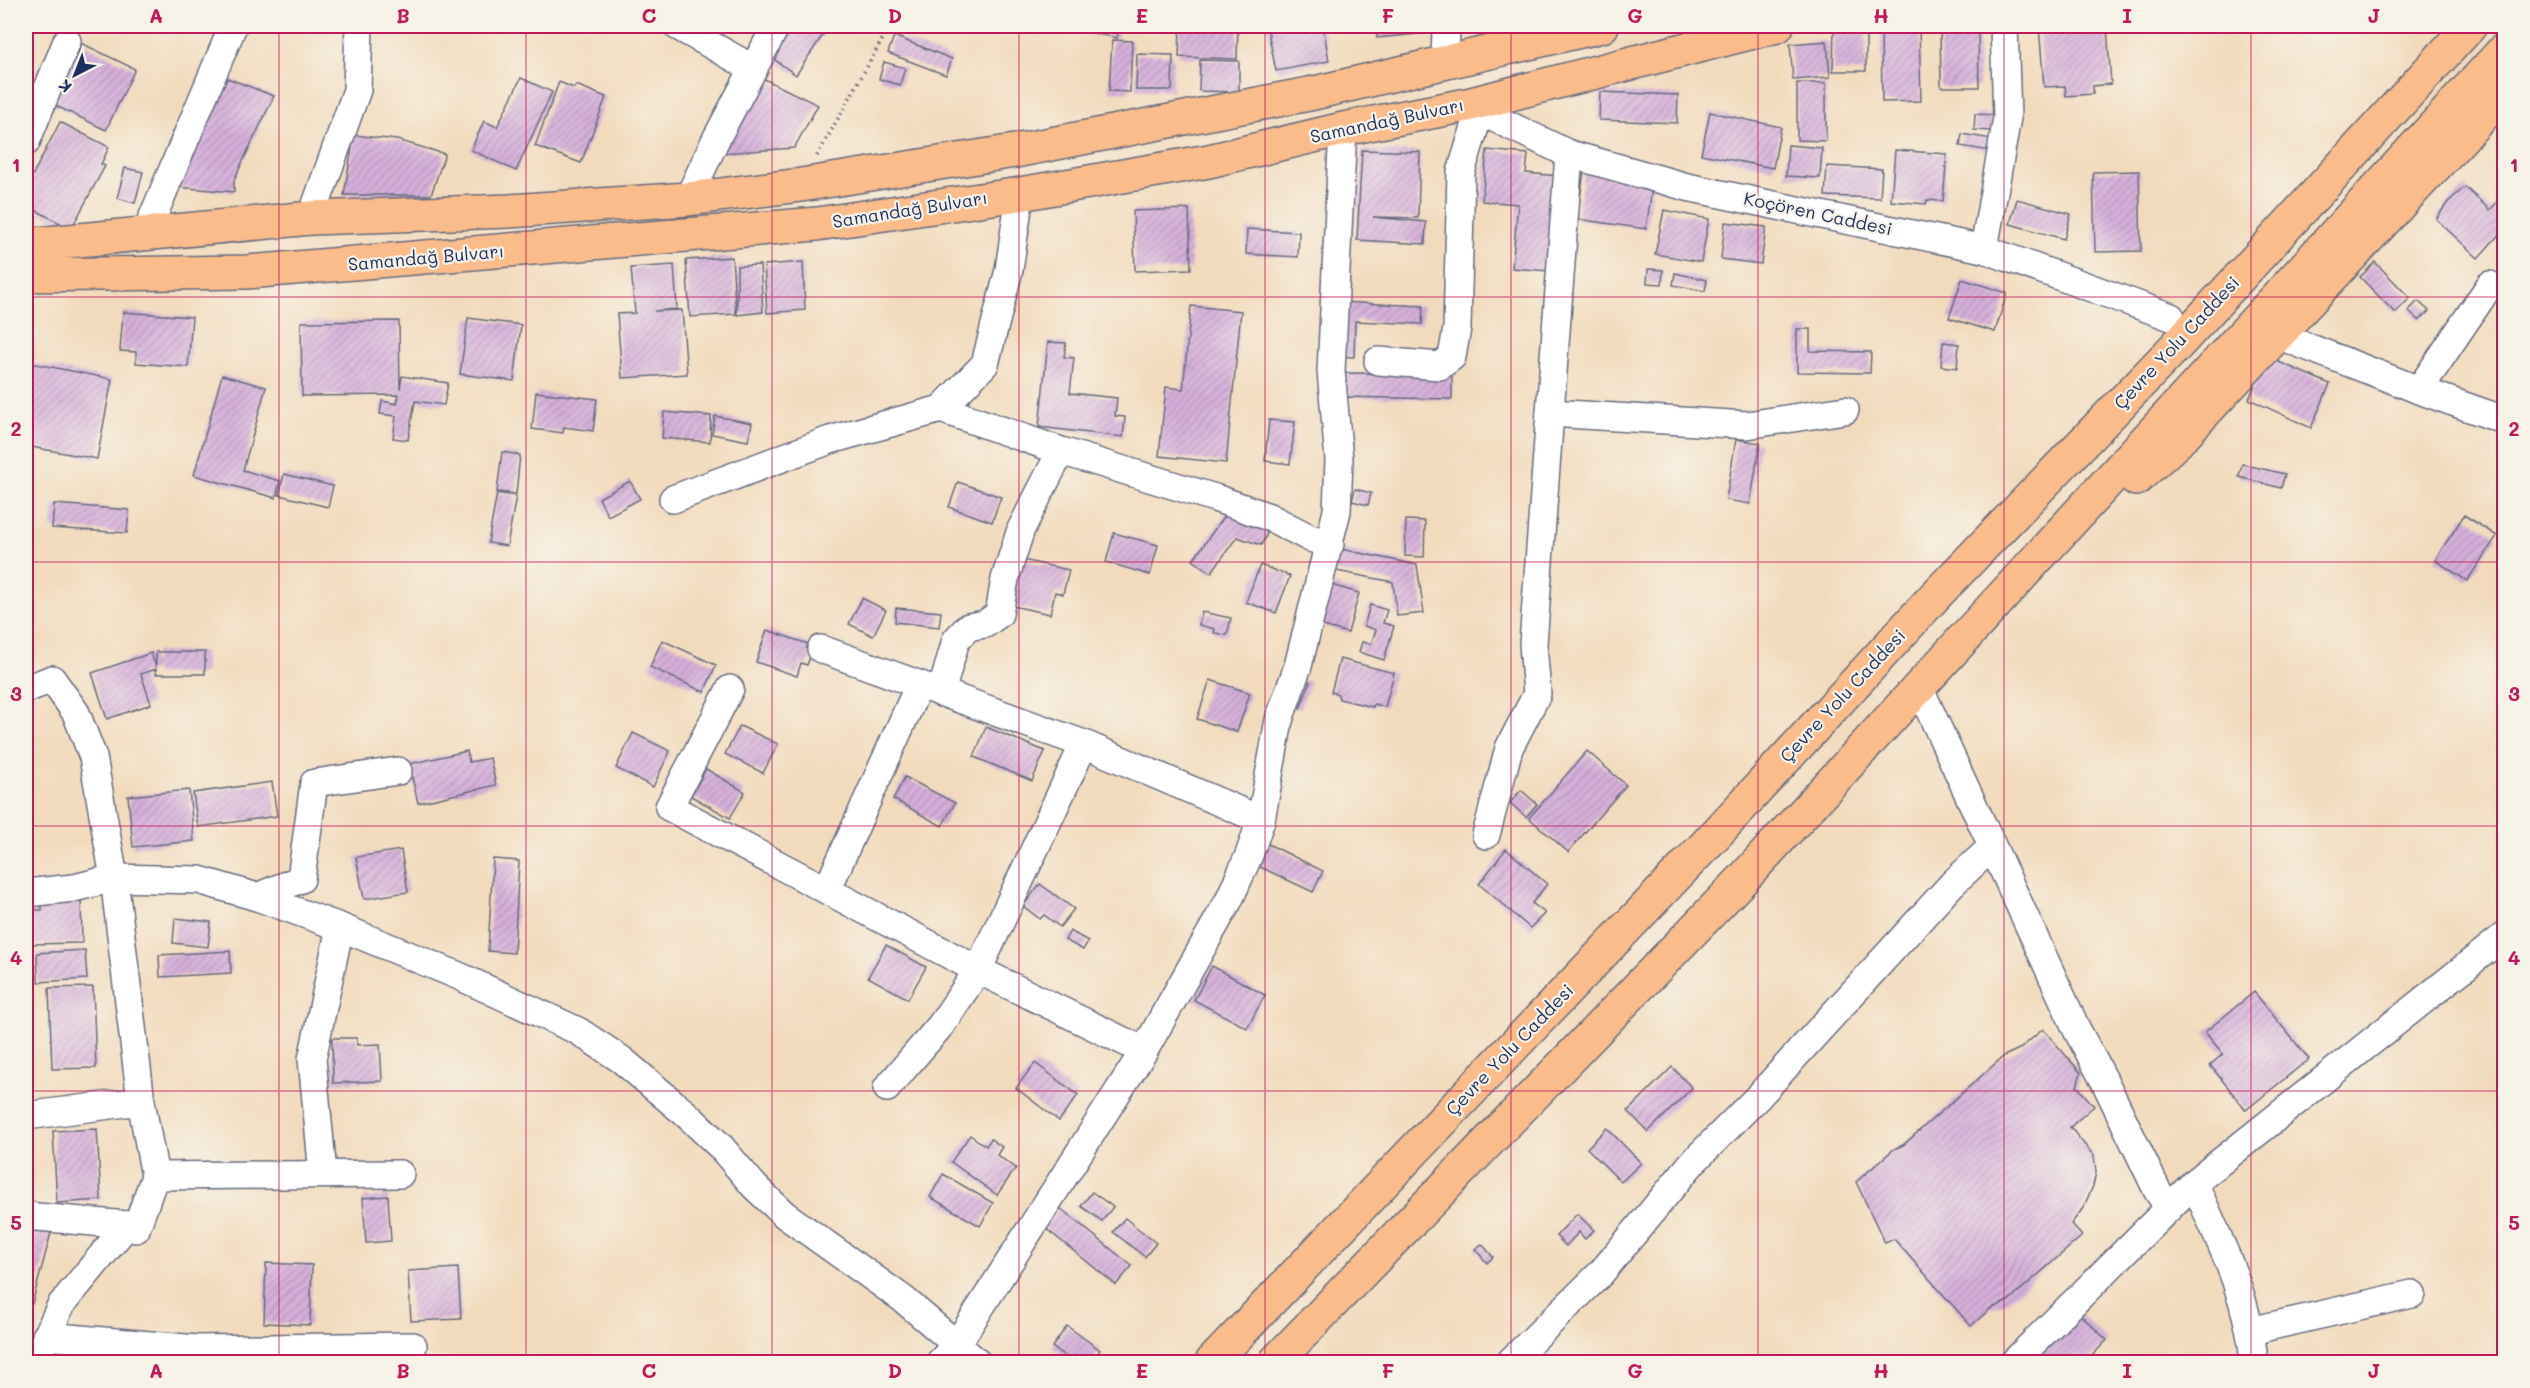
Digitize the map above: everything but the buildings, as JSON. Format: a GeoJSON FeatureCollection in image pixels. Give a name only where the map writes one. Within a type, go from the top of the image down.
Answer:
{"type":"FeatureCollection","features":[{"type":"Feature","properties":{"kind":"highway"},"geometry":{"type":"LineString","coordinates":[[26,245],[311,218],[509,211],[688,199],[801,185],[1015,151],[1314,93],[1602,26]]}},
{"type":"Feature","properties":{"kind":"highway","name":"Samandağ Bulvarı"},"geometry":{"type":"LineString","coordinates":[[26,275],[247,272],[817,224],[1020,194],[1209,161],[1343,129],[1474,108],[1778,26]]}},
{"type":"Feature","properties":{"kind":"highway"},"geometry":{"type":"LineString","coordinates":[[1935,596],[2061,433],[2441,26]]}},
{"type":"Feature","properties":{"kind":"highway","name":"Çevre Yolu Caddesi"},"geometry":{"type":"LineString","coordinates":[[1212,1362],[1719,832],[1935,596],[2180,342],[2470,26]]}},
{"type":"Feature","properties":{"kind":"highway"},"geometry":{"type":"LineString","coordinates":[[1275,1362],[1741,881],[2505,50]]}},
{"type":"Feature","properties":{"kind":"highway"},"geometry":{"type":"LineString","coordinates":[[1985,615],[2177,442],[2505,93]]}},
{"type":"Feature","properties":{"kind":"street"},"geometry":{"type":"LineString","coordinates":[[146,233],[233,26]]}},
{"type":"Feature","properties":{"kind":"street"},"geometry":{"type":"LineString","coordinates":[[311,218],[357,90],[359,26]]}},
{"type":"Feature","properties":{"kind":"street"},"geometry":{"type":"LineString","coordinates":[[677,26],[753,69]]}},
{"type":"Feature","properties":{"kind":"street"},"geometry":{"type":"LineString","coordinates":[[688,199],[716,139],[776,26]]}},
{"type":"Feature","properties":{"kind":"street"},"geometry":{"type":"LineString","coordinates":[[1445,61],[1446,26]]}},
{"type":"Feature","properties":{"kind":"street"},"geometry":{"type":"LineString","coordinates":[[1984,249],[2007,118],[2004,26]]}},
{"type":"Feature","properties":{"kind":"street"},"geometry":{"type":"LineString","coordinates":[[26,142],[67,41]]}},
{"type":"Feature","properties":{"kind":"street"},"geometry":{"type":"LineString","coordinates":[[1378,361],[1440,366],[1452,357],[1457,328],[1461,172],[1474,108]]}},
{"type":"Feature","properties":{"kind":"street","name":"Koçören Caddesi"},"geometry":{"type":"LineString","coordinates":[[1474,108],[1569,154],[1687,187],[1984,249],[2171,317]]}},
{"type":"Feature","properties":{"kind":"street"},"geometry":{"type":"LineString","coordinates":[[949,1353],[1144,1051],[1229,900],[1249,855],[1261,820],[1280,720],[1298,666],[1337,511],[1339,460],[1331,371],[1343,129]]}},
{"type":"Feature","properties":{"kind":"street"},"geometry":{"type":"LineString","coordinates":[[1486,835],[1509,748],[1537,694],[1533,644],[1569,154]]}},
{"type":"Feature","properties":{"kind":"street"},"geometry":{"type":"LineString","coordinates":[[673,499],[830,440],[941,410],[985,364],[1010,270],[1020,194]]}},
{"type":"Feature","properties":{"kind":"street"},"geometry":{"type":"LineString","coordinates":[[2419,390],[2490,285]]}},
{"type":"Feature","properties":{"kind":"street"},"geometry":{"type":"LineString","coordinates":[[2277,335],[2419,390],[2505,420]]}},
{"type":"Feature","properties":{"kind":"street"},"geometry":{"type":"LineString","coordinates":[[941,410],[1061,451],[1215,498],[1269,517],[1310,538],[1330,544]]}},
{"type":"Feature","properties":{"kind":"street"},"geometry":{"type":"LineString","coordinates":[[1550,413],[1747,425],[1845,410]]}},
{"type":"Feature","properties":{"kind":"street"},"geometry":{"type":"LineString","coordinates":[[827,890],[956,640],[968,627],[985,624],[999,614],[1005,579],[1021,529],[1061,451]]}},
{"type":"Feature","properties":{"kind":"street"},"geometry":{"type":"LineString","coordinates":[[821,650],[1084,744],[1261,820]]}},
{"type":"Feature","properties":{"kind":"street"},"geometry":{"type":"LineString","coordinates":[[26,689],[52,679],[76,713],[93,757],[114,878],[141,1101],[155,1176],[135,1229],[127,1225],[26,1216]]}},
{"type":"Feature","properties":{"kind":"street"},"geometry":{"type":"LineString","coordinates":[[1919,687],[2077,1030],[2157,1190],[2169,1208]]}},
{"type":"Feature","properties":{"kind":"street"},"geometry":{"type":"LineString","coordinates":[[730,689],[669,807],[978,970],[1144,1051]]}},
{"type":"Feature","properties":{"kind":"street"},"geometry":{"type":"LineString","coordinates":[[887,1088],[941,1025],[978,970],[1084,744]]}},
{"type":"Feature","properties":{"kind":"street"},"geometry":{"type":"LineString","coordinates":[[257,897],[301,879],[315,783],[398,771]]}},
{"type":"Feature","properties":{"kind":"street"},"geometry":{"type":"LineString","coordinates":[[1510,1362],[1600,1273],[1628,1243],[1692,1163],[1758,1097],[1953,883],[1992,847]]}},
{"type":"Feature","properties":{"kind":"street"},"geometry":{"type":"LineString","coordinates":[[26,893],[74,888],[114,878],[199,880],[257,897],[340,927],[459,976],[578,1031],[622,1060],[686,1114],[721,1147],[755,1187],[785,1215],[903,1299],[949,1353],[977,1362]]}},
{"type":"Feature","properties":{"kind":"street"},"geometry":{"type":"LineString","coordinates":[[323,1174],[312,1059],[340,927]]}},
{"type":"Feature","properties":{"kind":"street"},"geometry":{"type":"LineString","coordinates":[[2014,1362],[2194,1183],[2505,936]]}},
{"type":"Feature","properties":{"kind":"street"},"geometry":{"type":"LineString","coordinates":[[26,1116],[141,1101]]}},
{"type":"Feature","properties":{"kind":"street"},"geometry":{"type":"LineString","coordinates":[[155,1176],[400,1174]]}},
{"type":"Feature","properties":{"kind":"street"},"geometry":{"type":"LineString","coordinates":[[2194,1183],[2236,1278],[2250,1331],[2254,1362]]}},
{"type":"Feature","properties":{"kind":"street"},"geometry":{"type":"LineString","coordinates":[[35,1362],[61,1305],[127,1225]]}},
{"type":"Feature","properties":{"kind":"street"},"geometry":{"type":"LineString","coordinates":[[2250,1331],[2412,1294]]}},
{"type":"Feature","properties":{"kind":"street"},"geometry":{"type":"LineString","coordinates":[[46,1336],[197,1349],[413,1346]]}},
{"type":"Feature","properties":{"kind":"path"},"geometry":{"type":"LineString","coordinates":[[801,185],[890,26]]}}]}
